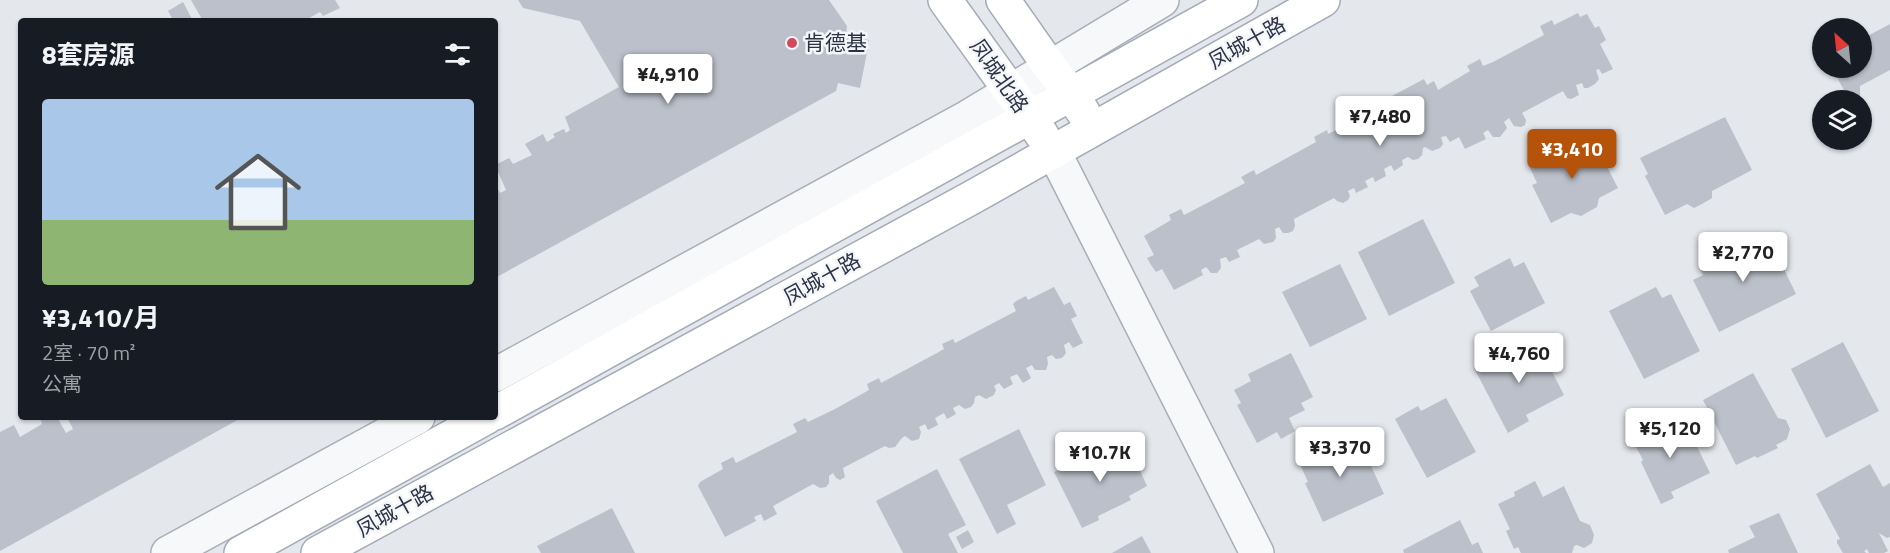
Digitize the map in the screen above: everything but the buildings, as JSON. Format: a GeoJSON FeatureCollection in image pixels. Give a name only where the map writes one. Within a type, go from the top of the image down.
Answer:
{"type":"FeatureCollection","features":[{"type":"Feature","properties":{"kind":"main road","name":"凤城北路"},"geometry":{"type":"LineString","coordinates":[[945,0],[1054,152]]}},
{"type":"Feature","properties":{"kind":"main road"},"geometry":{"type":"LineString","coordinates":[[1003,0],[1072,94],[1094,129]]}},
{"type":"Feature","properties":{"kind":"main road","name":"凤城十路"},"geometry":{"type":"LineString","coordinates":[[498,411],[1241,0]]}},
{"type":"Feature","properties":{"kind":"main road","name":"凤城十路"},"geometry":{"type":"LineString","coordinates":[[318,553],[1054,152],[1323,0]]}},
{"type":"Feature","properties":{"kind":"main road","name":"凤城十路"},"geometry":{"type":"LineString","coordinates":[[241,553],[482,420]]}},
{"type":"Feature","properties":{"kind":"street"},"geometry":{"type":"LineString","coordinates":[[498,373],[949,128],[1162,0]]}},
{"type":"Feature","properties":{"kind":"street"},"geometry":{"type":"LineString","coordinates":[[1054,152],[1257,553]]}},
{"type":"Feature","properties":{"kind":"street"},"geometry":{"type":"LineString","coordinates":[[168,553],[412,420]]}},
{"type":"Feature","properties":{"kind":"place","name":"肯德基"},"geometry":{"type":"Point","coordinates":[792,43]}}]}
